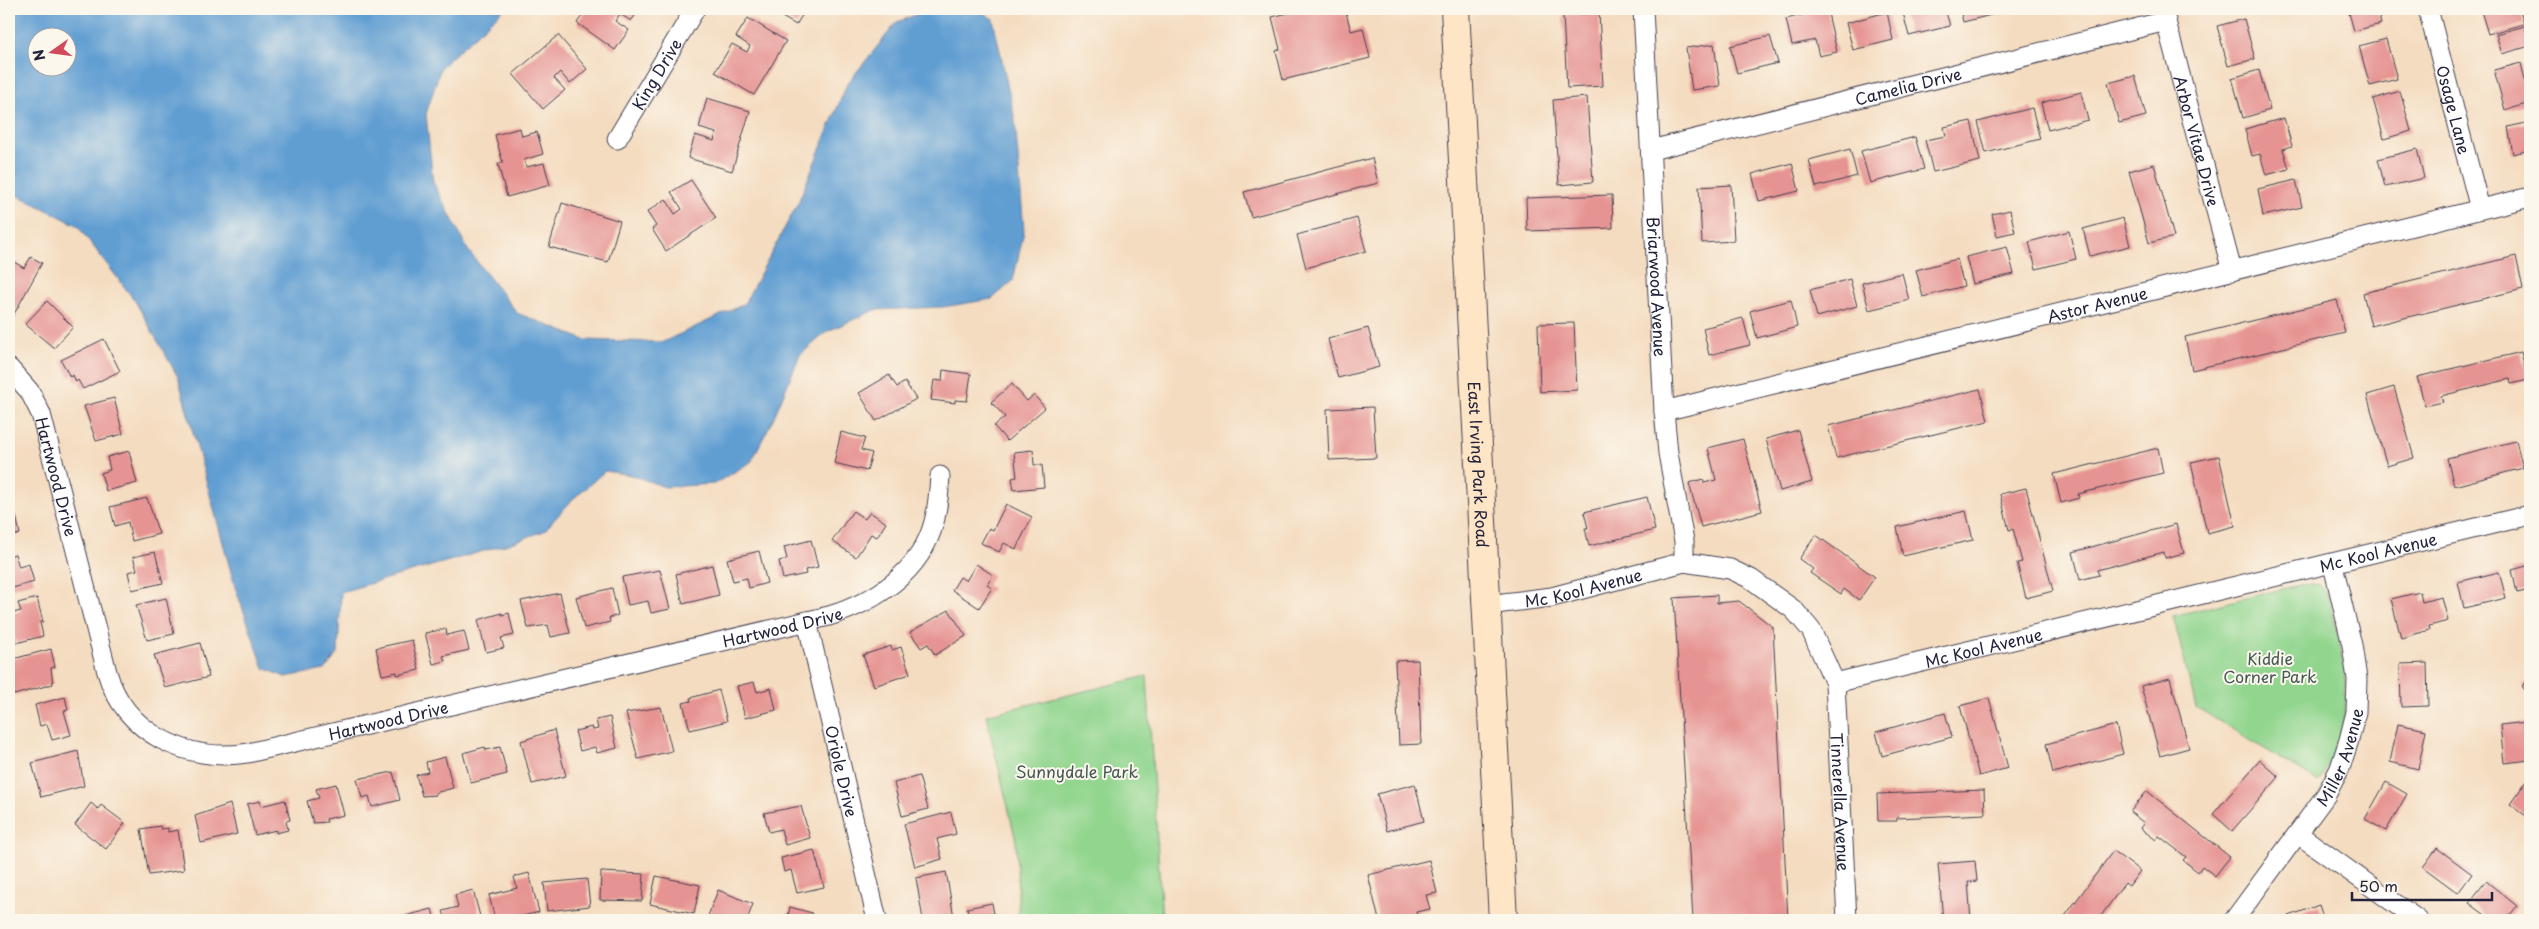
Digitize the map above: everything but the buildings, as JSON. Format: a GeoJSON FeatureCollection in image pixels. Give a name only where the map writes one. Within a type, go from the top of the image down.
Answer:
{"type":"FeatureCollection","features":[{"type":"Feature","properties":{"kind":"main road","name":"East Irving Park Road"},"geometry":{"type":"LineString","coordinates":[[1456,9],[1503,920]]}},
{"type":"Feature","properties":{"kind":"street","name":"King Drive"},"geometry":{"type":"LineString","coordinates":[[617,139],[695,9]]}},
{"type":"Feature","properties":{"kind":"street","name":"Briarwood Avenue"},"geometry":{"type":"LineString","coordinates":[[1644,9],[1664,411],[1668,453],[1684,541],[1684,562]]}},
{"type":"Feature","properties":{"kind":"street","name":"Osage Lane"},"geometry":{"type":"LineString","coordinates":[[2428,9],[2480,209]]}},
{"type":"Feature","properties":{"kind":"street","name":"Camelia Drive"},"geometry":{"type":"LineString","coordinates":[[1651,150],[2164,15]]}},
{"type":"Feature","properties":{"kind":"street","name":"Arbor Vitae Drive"},"geometry":{"type":"LineString","coordinates":[[2164,15],[2232,271]]}},
{"type":"Feature","properties":{"kind":"street","name":"Astor Avenue"},"geometry":{"type":"LineString","coordinates":[[1664,411],[2530,197]]}},
{"type":"Feature","properties":{"kind":"street","name":"Hartwood Drive"},"geometry":{"type":"LineString","coordinates":[[9,368],[30,392],[41,414],[110,681],[121,702],[146,731],[183,750],[209,756],[248,753],[841,613],[863,604],[889,587],[907,570],[919,554],[931,532],[940,476]]}},
{"type":"Feature","properties":{"kind":"street","name":"Mc Kool Avenue"},"geometry":{"type":"LineString","coordinates":[[1487,605],[1552,597],[1684,562],[1730,569],[1751,579],[1794,610],[1810,630],[1824,654],[1835,683],[2333,565],[2530,516]]}},
{"type":"Feature","properties":{"kind":"street","name":"Miller Avenue"},"geometry":{"type":"LineString","coordinates":[[2234,920],[2326,796],[2340,768],[2356,712],[2357,679],[2352,645],[2333,565]]}},
{"type":"Feature","properties":{"kind":"street","name":"Oriole Drive"},"geometry":{"type":"LineString","coordinates":[[807,622],[877,920]]}},
{"type":"Feature","properties":{"kind":"street","name":"Tinnerella Avenue"},"geometry":{"type":"LineString","coordinates":[[1835,683],[1847,920]]}},
{"type":"Feature","properties":{"kind":"street"},"geometry":{"type":"LineString","coordinates":[[2298,834],[2418,920]]}},
{"type":"Feature","properties":{"kind":"green space","name":"Kiddie Corner Park"},"geometry":{"type":"Polygon","coordinates":[[[2298,585],[2320,585],[2324,589],[2331,605],[2341,649],[2345,688],[2343,724],[2338,742],[2319,782],[2196,707],[2173,616],[2298,585]]]}},
{"type":"Feature","properties":{"kind":"green space","name":"Sunnydale Park"},"geometry":{"type":"Polygon","coordinates":[[[1147,676],[1162,920],[1019,920],[1016,841],[986,715],[1147,676]]]}},
{"type":"Feature","properties":{"kind":"water"},"geometry":{"type":"Polygon","coordinates":[[[9,9],[504,9],[441,67],[426,114],[433,182],[468,250],[517,313],[585,340],[663,342],[744,304],[798,203],[847,84],[897,22],[931,9],[977,9],[993,19],[1015,120],[1024,231],[1013,281],[992,299],[943,307],[875,310],[828,331],[800,355],[774,417],[751,462],[714,484],[665,487],[631,475],[605,471],[573,499],[544,531],[508,544],[341,592],[338,653],[325,670],[285,677],[264,668],[235,587],[178,377],[135,301],[77,225],[9,191],[9,9]]]}}]}
